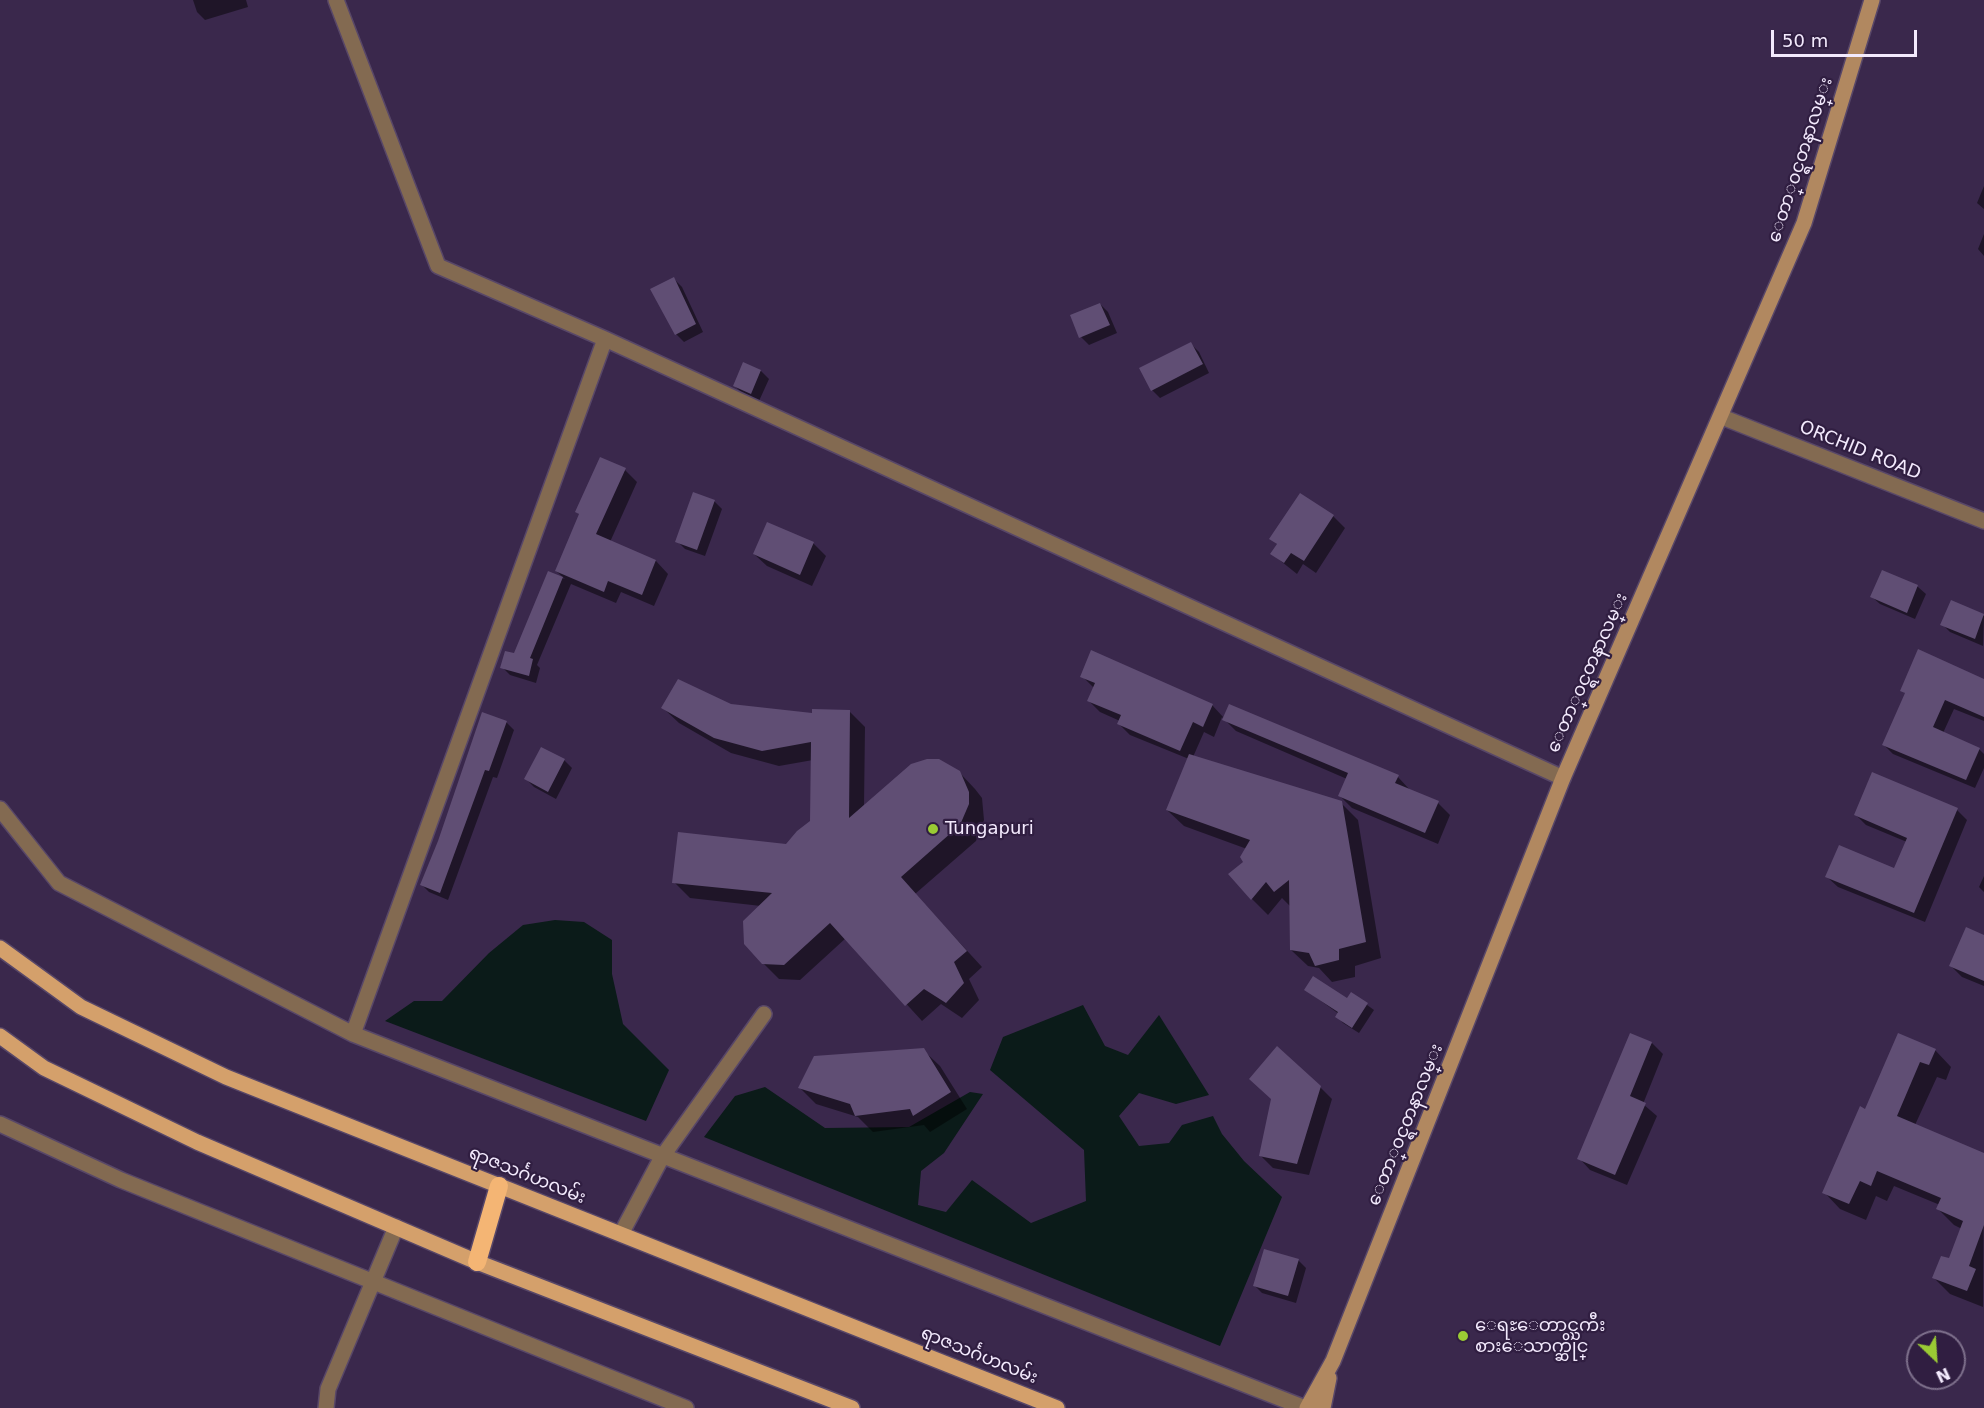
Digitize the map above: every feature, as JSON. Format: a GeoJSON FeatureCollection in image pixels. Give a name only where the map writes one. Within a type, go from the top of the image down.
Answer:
{"type":"FeatureCollection","features":[{"type":"Feature","properties":{"kind":"highway"},"geometry":{"type":"LineString","coordinates":[[477,1262],[499,1186]]}},
{"type":"Feature","properties":{"kind":"main road","name":"ေတာ္၀င္ရတနာလမ္း"},"geometry":{"type":"LineString","coordinates":[[1333,1361],[1563,778],[1722,417],[1804,223],[1872,0]]}},
{"type":"Feature","properties":{"kind":"main road","name":"ရာဇသင်္ဂဟလမ်း"},"geometry":{"type":"LineString","coordinates":[[0,948],[81,1007],[226,1077],[1057,1408]]}},
{"type":"Feature","properties":{"kind":"main road"},"geometry":{"type":"LineString","coordinates":[[0,1036],[44,1068],[196,1142],[477,1262],[852,1408]]}},
{"type":"Feature","properties":{"kind":"main road"},"geometry":{"type":"LineString","coordinates":[[1306,1408],[1333,1361]]}},
{"type":"Feature","properties":{"kind":"main road"},"geometry":{"type":"LineString","coordinates":[[1323,1408],[1333,1361]]}},
{"type":"Feature","properties":{"kind":"street"},"geometry":{"type":"LineString","coordinates":[[336,0],[438,266],[605,339],[1563,778]]}},
{"type":"Feature","properties":{"kind":"street"},"geometry":{"type":"LineString","coordinates":[[353,1034],[605,339]]}},
{"type":"Feature","properties":{"kind":"street","name":"ORCHID ROAD"},"geometry":{"type":"LineString","coordinates":[[1722,417],[1984,521]]}},
{"type":"Feature","properties":{"kind":"street"},"geometry":{"type":"LineString","coordinates":[[0,809],[59,883],[353,1034],[1306,1408]]}},
{"type":"Feature","properties":{"kind":"street"},"geometry":{"type":"LineString","coordinates":[[621,1234],[662,1157],[764,1014]]}},
{"type":"Feature","properties":{"kind":"street"},"geometry":{"type":"LineString","coordinates":[[0,1124],[122,1180],[686,1408]]}},
{"type":"Feature","properties":{"kind":"street"},"geometry":{"type":"LineString","coordinates":[[326,1408],[328,1389],[371,1281],[396,1227]]}},
{"type":"Feature","properties":{"kind":"shaded area"},"geometry":{"type":"Polygon","coordinates":[[[555,920],[584,922],[612,940],[612,974],[623,1024],[669,1070],[646,1121],[385,1021],[414,1001],[442,1001],[489,953],[523,925],[555,920]]]}},
{"type":"Feature","properties":{"kind":"shaded area"},"geometry":{"type":"Polygon","coordinates":[[[1083,1005],[1105,1046],[1128,1055],[1159,1015],[1209,1095],[1176,1104],[1139,1093],[1119,1116],[1139,1146],[1169,1143],[1182,1125],[1213,1116],[1222,1134],[1244,1161],[1282,1197],[1220,1346],[704,1137],[735,1096],[765,1087],[825,1128],[909,1127],[970,1092],[983,1094],[944,1153],[921,1171],[918,1205],[946,1212],[972,1180],[1031,1223],[1086,1201],[1084,1150],[990,1070],[1003,1037],[1083,1005]]]}},
{"type":"Feature","properties":{"kind":"building"},"geometry":{"type":"Polygon","coordinates":[[[674,277],[696,324],[675,335],[650,289],[674,277]]]}},
{"type":"Feature","properties":{"kind":"building"},"geometry":{"type":"Polygon","coordinates":[[[1100,303],[1110,325],[1079,338],[1070,315],[1100,303]]]}},
{"type":"Feature","properties":{"kind":"building"},"geometry":{"type":"Polygon","coordinates":[[[1191,342],[1203,364],[1151,391],[1139,368],[1191,342]]]}},
{"type":"Feature","properties":{"kind":"building"},"geometry":{"type":"Polygon","coordinates":[[[743,362],[761,370],[751,394],[733,386],[743,362]]]}},
{"type":"Feature","properties":{"kind":"building"},"geometry":{"type":"Polygon","coordinates":[[[600,457],[626,468],[596,534],[656,560],[642,595],[608,581],[604,592],[555,571],[579,514],[575,512],[600,457]]]}},
{"type":"Feature","properties":{"kind":"building"},"geometry":{"type":"Polygon","coordinates":[[[693,492],[715,500],[697,550],[675,542],[693,492]]]}},
{"type":"Feature","properties":{"kind":"building"},"geometry":{"type":"Polygon","coordinates":[[[1300,493],[1334,515],[1304,561],[1291,553],[1284,563],[1270,554],[1277,544],[1269,539],[1300,493]]]}},
{"type":"Feature","properties":{"kind":"building"},"geometry":{"type":"Polygon","coordinates":[[[767,522],[814,542],[800,575],[753,554],[767,522]]]}},
{"type":"Feature","properties":{"kind":"building"},"geometry":{"type":"Polygon","coordinates":[[[1882,570],[1918,585],[1907,613],[1870,597],[1882,570]]]}},
{"type":"Feature","properties":{"kind":"building"},"geometry":{"type":"Polygon","coordinates":[[[548,571],[563,577],[530,658],[533,659],[529,676],[500,668],[505,651],[514,653],[548,571]]]}},
{"type":"Feature","properties":{"kind":"building"},"geometry":{"type":"Polygon","coordinates":[[[1951,600],[1984,614],[1975,639],[1940,625],[1951,600]]]}},
{"type":"Feature","properties":{"kind":"building"},"geometry":{"type":"Polygon","coordinates":[[[1918,649],[1984,679],[1984,717],[1945,700],[1933,727],[1980,748],[1966,780],[1882,745],[1905,693],[1900,691],[1918,649]]]}},
{"type":"Feature","properties":{"kind":"building"},"geometry":{"type":"Polygon","coordinates":[[[1091,650],[1213,704],[1203,727],[1193,722],[1180,751],[1117,724],[1121,715],[1087,701],[1095,683],[1080,677],[1091,650]]]}},
{"type":"Feature","properties":{"kind":"building"},"geometry":{"type":"Polygon","coordinates":[[[678,679],[731,704],[812,713],[812,709],[850,710],[849,818],[911,764],[927,759],[939,759],[960,771],[969,792],[969,804],[960,825],[901,877],[967,951],[954,962],[964,983],[946,1003],[924,989],[905,1006],[830,923],[784,965],[762,964],[744,944],[743,921],[772,893],[672,883],[678,832],[786,844],[810,821],[811,742],[762,751],[714,738],[661,708],[678,679]]]}},
{"type":"Feature","properties":{"kind":"building"},"geometry":{"type":"Polygon","coordinates":[[[1229,704],[1399,775],[1395,783],[1439,801],[1425,833],[1338,796],[1348,773],[1222,720],[1229,704]]]}},
{"type":"Feature","properties":{"kind":"building"},"geometry":{"type":"Polygon","coordinates":[[[482,712],[507,721],[489,771],[485,770],[440,893],[420,885],[438,841],[482,712]]]}},
{"type":"Feature","properties":{"kind":"building"},"geometry":{"type":"Polygon","coordinates":[[[541,747],[565,759],[548,792],[524,779],[541,747]]]}},
{"type":"Feature","properties":{"kind":"building"},"geometry":{"type":"Polygon","coordinates":[[[1189,754],[1342,801],[1366,942],[1339,949],[1339,960],[1315,966],[1309,953],[1290,950],[1289,880],[1274,892],[1266,882],[1251,900],[1228,874],[1243,862],[1240,857],[1250,840],[1166,810],[1189,754]]]}},
{"type":"Feature","properties":{"kind":"building"},"geometry":{"type":"Polygon","coordinates":[[[1872,772],[1958,808],[1914,913],[1825,877],[1839,845],[1894,868],[1907,838],[1854,815],[1872,772]]]}},
{"type":"Feature","properties":{"kind":"building"},"geometry":{"type":"Polygon","coordinates":[[[1966,927],[1984,935],[1984,981],[1949,966],[1966,927]]]}},
{"type":"Feature","properties":{"kind":"building"},"geometry":{"type":"Polygon","coordinates":[[[1313,976],[1347,998],[1351,992],[1368,1003],[1352,1028],[1335,1017],[1338,1012],[1304,990],[1313,976]]]}},
{"type":"Feature","properties":{"kind":"building"},"geometry":{"type":"Polygon","coordinates":[[[1630,1033],[1652,1042],[1630,1096],[1646,1103],[1615,1175],[1577,1159],[1630,1033]]]}},
{"type":"Feature","properties":{"kind":"building"},"geometry":{"type":"Polygon","coordinates":[[[1898,1033],[1936,1049],[1929,1065],[1920,1062],[1897,1116],[1984,1153],[1984,1225],[1969,1266],[1976,1269],[1967,1291],[1932,1278],[1941,1256],[1949,1258],[1963,1221],[1936,1209],[1941,1198],[1877,1171],[1871,1186],[1860,1181],[1849,1204],[1822,1193],[1860,1106],[1865,1109],[1898,1033]]]}},
{"type":"Feature","properties":{"kind":"building"},"geometry":{"type":"Polygon","coordinates":[[[1277,1046],[1321,1086],[1297,1164],[1259,1156],[1271,1099],[1249,1079],[1277,1046]]]}},
{"type":"Feature","properties":{"kind":"building"},"geometry":{"type":"Polygon","coordinates":[[[924,1048],[951,1092],[913,1116],[910,1109],[855,1116],[850,1104],[798,1088],[814,1056],[924,1048]]]}},
{"type":"Feature","properties":{"kind":"building"},"geometry":{"type":"Polygon","coordinates":[[[1264,1249],[1299,1259],[1288,1296],[1253,1286],[1264,1249]]]}},
{"type":"Feature","properties":{"kind":"place","name":"Tungapuri"},"geometry":{"type":"Point","coordinates":[933,829]}},
{"type":"Feature","properties":{"kind":"place","name":"ေရႊေတာင္ႀကီး စားေသာက္ဆိုင္"},"geometry":{"type":"Point","coordinates":[1463,1336]}}]}
